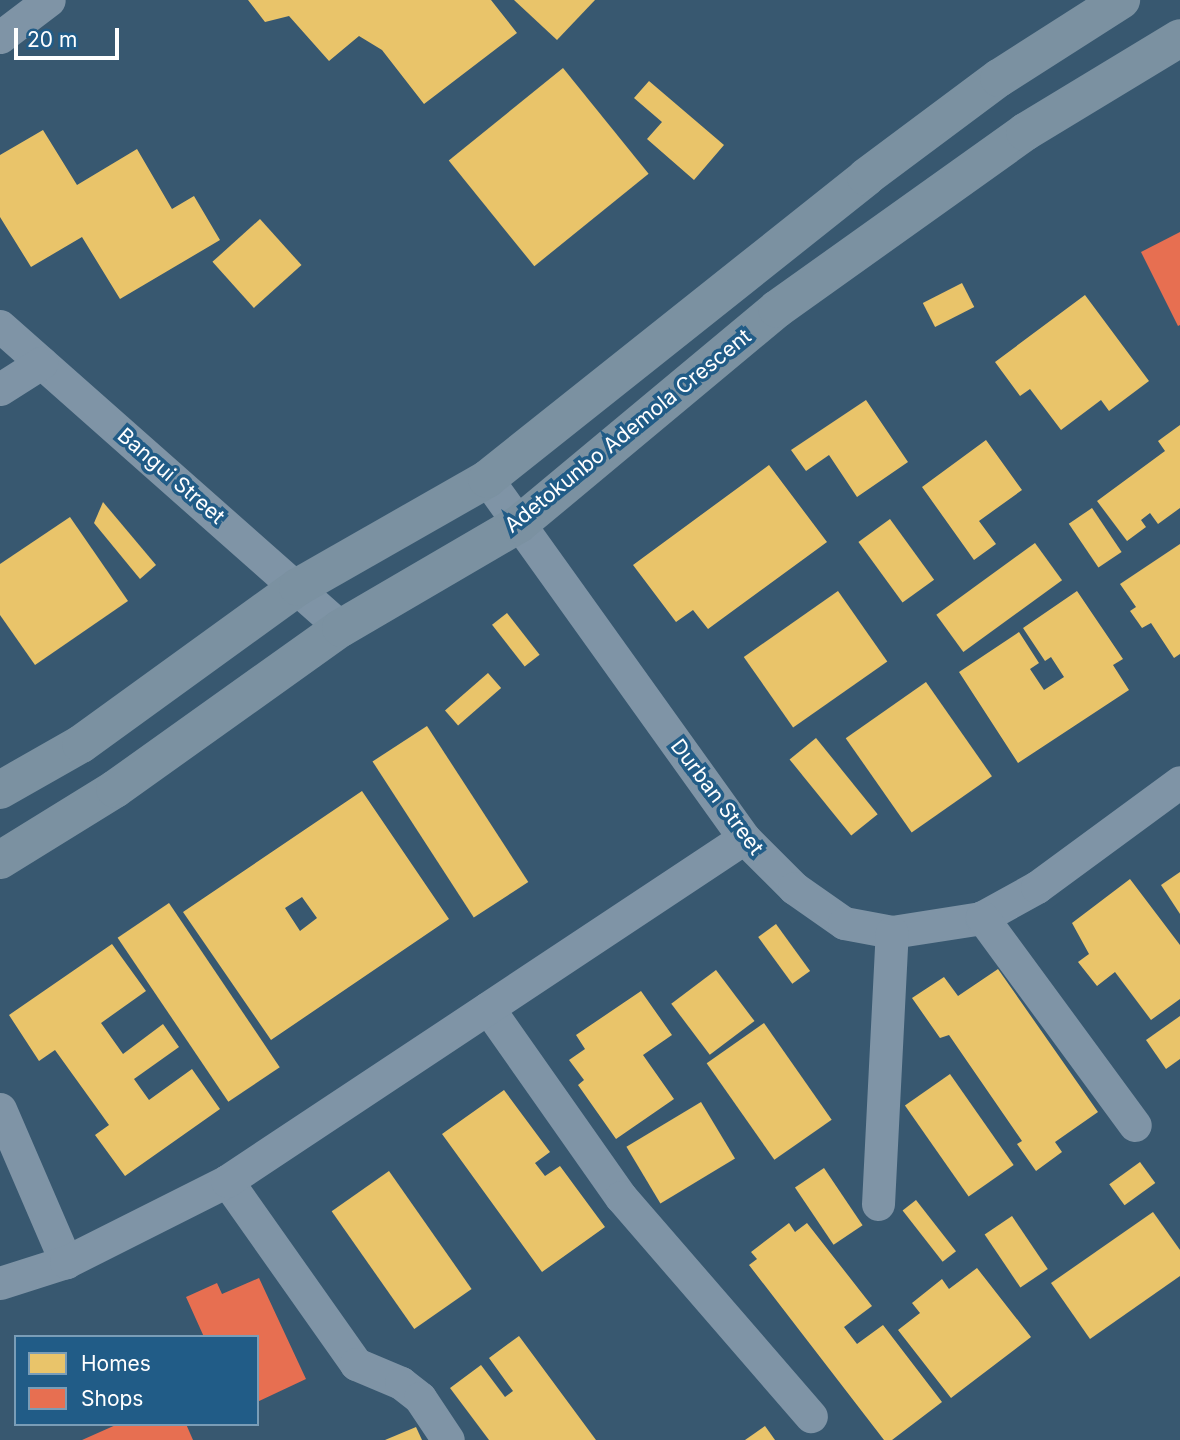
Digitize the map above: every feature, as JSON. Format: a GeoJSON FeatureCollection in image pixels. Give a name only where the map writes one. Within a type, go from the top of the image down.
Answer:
{"type":"FeatureCollection","features":[{"type":"Feature","properties":{"kind":"main road"},"geometry":{"type":"LineString","coordinates":[[0,790],[81,744],[298,587],[486,479],[866,177],[999,78],[1122,0]]}},
{"type":"Feature","properties":{"kind":"main road","name":"Adetokunbo Ademola Crescent"},"geometry":{"type":"LineString","coordinates":[[0,860],[115,789],[341,628],[519,524],[777,309],[1025,132],[1180,38]]}},
{"type":"Feature","properties":{"kind":"street"},"geometry":{"type":"LineString","coordinates":[[0,37],[30,6]]}},
{"type":"Feature","properties":{"kind":"street","name":"Bangui Street"},"geometry":{"type":"LineString","coordinates":[[0,326],[298,587],[341,628]]}},
{"type":"Feature","properties":{"kind":"street"},"geometry":{"type":"LineString","coordinates":[[0,389],[41,363]]}},
{"type":"Feature","properties":{"kind":"street","name":"Durban Street"},"geometry":{"type":"LineString","coordinates":[[486,479],[744,838],[794,888],[844,923],[892,932],[982,917],[1037,887],[1180,782]]}},
{"type":"Feature","properties":{"kind":"street"},"geometry":{"type":"LineString","coordinates":[[0,1283],[66,1262],[227,1181],[744,838]]}},
{"type":"Feature","properties":{"kind":"street"},"geometry":{"type":"LineString","coordinates":[[982,917],[1135,1125]]}},
{"type":"Feature","properties":{"kind":"street"},"geometry":{"type":"LineString","coordinates":[[878,1204],[892,932]]}},
{"type":"Feature","properties":{"kind":"street"},"geometry":{"type":"LineString","coordinates":[[488,1008],[621,1197],[811,1416]]}},
{"type":"Feature","properties":{"kind":"street"},"geometry":{"type":"LineString","coordinates":[[0,1109],[66,1262]]}},
{"type":"Feature","properties":{"kind":"street"},"geometry":{"type":"LineString","coordinates":[[227,1181],[356,1364],[401,1383],[420,1398],[448,1440]]}},
{"type":"Feature","properties":{"kind":"building: Homes"},"geometry":{"type":"Polygon","coordinates":[[[248,0],[491,0],[517,33],[424,104],[382,50],[359,36],[329,61],[289,16],[265,22],[248,0]]]}},
{"type":"Feature","properties":{"kind":"building: Homes"},"geometry":{"type":"Polygon","coordinates":[[[514,0],[595,0],[557,40],[514,0]]]}},
{"type":"Feature","properties":{"kind":"building: Homes"},"geometry":{"type":"Polygon","coordinates":[[[563,68],[649,174],[534,266],[449,161],[563,68]]]}},
{"type":"Feature","properties":{"kind":"building: Homes"},"geometry":{"type":"Polygon","coordinates":[[[649,81],[724,145],[694,180],[647,139],[662,122],[634,98],[649,81]]]}},
{"type":"Feature","properties":{"kind":"building: Homes"},"geometry":{"type":"Polygon","coordinates":[[[43,130],[77,185],[137,149],[172,209],[194,196],[220,240],[120,299],[82,237],[31,267],[0,217],[0,155],[43,130]]]}},
{"type":"Feature","properties":{"kind":"building: Homes"},"geometry":{"type":"Polygon","coordinates":[[[260,219],[301,265],[254,308],[212,262],[260,219]]]}},
{"type":"Feature","properties":{"kind":"building: Homes"},"geometry":{"type":"Polygon","coordinates":[[[962,283],[974,307],[935,327],[923,303],[962,283]]]}},
{"type":"Feature","properties":{"kind":"building: Homes"},"geometry":{"type":"Polygon","coordinates":[[[1085,295],[1149,381],[1109,411],[1101,400],[1061,430],[1030,389],[1020,396],[995,362],[1085,295]]]}},
{"type":"Feature","properties":{"kind":"building: Homes"},"geometry":{"type":"Polygon","coordinates":[[[866,400],[908,462],[857,497],[829,455],[806,471],[791,450],[866,400]]]}},
{"type":"Feature","properties":{"kind":"building: Homes"},"geometry":{"type":"Polygon","coordinates":[[[1180,425],[1180,508],[1158,524],[1150,513],[1141,520],[1146,527],[1127,541],[1097,501],[1165,451],[1158,441],[1180,425]]]}},
{"type":"Feature","properties":{"kind":"building: Homes"},"geometry":{"type":"Polygon","coordinates":[[[986,440],[1022,490],[979,521],[996,544],[974,560],[922,487],[986,440]]]}},
{"type":"Feature","properties":{"kind":"building: Homes"},"geometry":{"type":"Polygon","coordinates":[[[769,465],[827,542],[708,629],[693,610],[676,622],[633,565],[769,465]]]}},
{"type":"Feature","properties":{"kind":"building: Homes"},"geometry":{"type":"Polygon","coordinates":[[[103,502],[156,565],[140,579],[94,523],[103,502]]]}},
{"type":"Feature","properties":{"kind":"building: Homes"},"geometry":{"type":"Polygon","coordinates":[[[1092,508],[1122,552],[1098,568],[1069,524],[1092,508]]]}},
{"type":"Feature","properties":{"kind":"building: Homes"},"geometry":{"type":"Polygon","coordinates":[[[70,517],[128,601],[35,665],[0,615],[0,564],[70,517]]]}},
{"type":"Feature","properties":{"kind":"building: Homes"},"geometry":{"type":"Polygon","coordinates":[[[890,519],[934,580],[903,603],[858,542],[890,519]]]}},
{"type":"Feature","properties":{"kind":"building: Homes"},"geometry":{"type":"Polygon","coordinates":[[[1035,543],[1062,580],[963,652],[936,615],[1035,543]]]}},
{"type":"Feature","properties":{"kind":"building: Homes"},"geometry":{"type":"Polygon","coordinates":[[[1180,544],[1180,654],[1174,658],[1151,623],[1142,628],[1130,611],[1136,607],[1120,584],[1180,544]]]}},
{"type":"Feature","properties":{"kind":"building: Homes"},"geometry":{"type":"Polygon","coordinates":[[[838,591],[887,661],[793,727],[744,657],[838,591]]]}},
{"type":"Feature","properties":{"kind":"building: Homes"},"geometry":{"type":"Polygon","coordinates":[[[1077,591],[1123,659],[1113,665],[1129,690],[1018,763],[959,672],[1019,632],[1039,663],[1030,669],[1044,690],[1064,677],[1051,657],[1045,661],[1023,628],[1077,591]]]}},
{"type":"Feature","properties":{"kind":"building: Homes"},"geometry":{"type":"Polygon","coordinates":[[[507,613],[540,655],[525,666],[492,625],[507,613]]]}},
{"type":"Feature","properties":{"kind":"building: Homes"},"geometry":{"type":"Polygon","coordinates":[[[488,673],[501,688],[458,725],[445,710],[488,673]]]}},
{"type":"Feature","properties":{"kind":"building: Homes"},"geometry":{"type":"Polygon","coordinates":[[[926,682],[992,776],[912,832],[846,738],[926,682]]]}},
{"type":"Feature","properties":{"kind":"building: Homes"},"geometry":{"type":"Polygon","coordinates":[[[427,726],[528,882],[474,917],[372,761],[427,726]]]}},
{"type":"Feature","properties":{"kind":"building: Homes"},"geometry":{"type":"Polygon","coordinates":[[[816,738],[878,814],[851,836],[790,759],[816,738]]]}},
{"type":"Feature","properties":{"kind":"building: Homes"},"geometry":{"type":"Polygon","coordinates":[[[362,791],[449,919],[271,1040],[183,912],[362,791]],[[302,897],[285,908],[300,931],[317,918],[302,897]]]}},
{"type":"Feature","properties":{"kind":"building: Homes"},"geometry":{"type":"Polygon","coordinates":[[[1180,872],[1180,914],[1161,885],[1180,872]]]}},
{"type":"Feature","properties":{"kind":"building: Homes"},"geometry":{"type":"Polygon","coordinates":[[[1130,879],[1180,945],[1180,999],[1151,1020],[1115,972],[1097,986],[1078,962],[1089,954],[1072,923],[1130,879]]]}},
{"type":"Feature","properties":{"kind":"building: Homes"},"geometry":{"type":"Polygon","coordinates":[[[169,903],[280,1067],[228,1102],[118,938],[169,903]]]}},
{"type":"Feature","properties":{"kind":"building: Homes"},"geometry":{"type":"Polygon","coordinates":[[[776,924],[810,971],[792,984],[758,937],[776,924]]]}},
{"type":"Feature","properties":{"kind":"building: Homes"},"geometry":{"type":"Polygon","coordinates":[[[112,944],[146,991],[101,1023],[123,1054],[163,1024],[179,1047],[134,1079],[149,1100],[192,1069],[220,1109],[125,1176],[95,1135],[109,1125],[55,1050],[39,1061],[9,1015],[112,944]]]}},
{"type":"Feature","properties":{"kind":"building: Homes"},"geometry":{"type":"Polygon","coordinates":[[[998,969],[1098,1112],[1055,1142],[1062,1152],[1036,1171],[1017,1144],[1022,1141],[949,1035],[940,1038],[912,998],[944,977],[958,996],[998,969]]]}},
{"type":"Feature","properties":{"kind":"building: Homes"},"geometry":{"type":"Polygon","coordinates":[[[716,970],[755,1021],[710,1055],[671,1004],[716,970]]]}},
{"type":"Feature","properties":{"kind":"building: Homes"},"geometry":{"type":"Polygon","coordinates":[[[641,991],[672,1035],[643,1055],[674,1099],[616,1139],[578,1085],[584,1080],[569,1060],[585,1049],[576,1035],[641,991]]]}},
{"type":"Feature","properties":{"kind":"building: Homes"},"geometry":{"type":"Polygon","coordinates":[[[1180,1016],[1180,1059],[1166,1069],[1146,1040],[1180,1016]]]}},
{"type":"Feature","properties":{"kind":"building: Homes"},"geometry":{"type":"Polygon","coordinates":[[[764,1023],[832,1120],[774,1160],[707,1063],[764,1023]]]}},
{"type":"Feature","properties":{"kind":"building: Homes"},"geometry":{"type":"Polygon","coordinates":[[[950,1074],[1014,1165],[969,1196],[905,1106],[950,1074]]]}},
{"type":"Feature","properties":{"kind":"building: Homes"},"geometry":{"type":"Polygon","coordinates":[[[504,1090],[550,1152],[535,1163],[545,1176],[560,1166],[605,1227],[542,1272],[442,1134],[504,1090]]]}},
{"type":"Feature","properties":{"kind":"building: Homes"},"geometry":{"type":"Polygon","coordinates":[[[701,1102],[735,1159],[660,1203],[626,1147],[701,1102]]]}},
{"type":"Feature","properties":{"kind":"building: Homes"},"geometry":{"type":"Polygon","coordinates":[[[1140,1162],[1155,1183],[1125,1205],[1109,1184],[1140,1162]]]}},
{"type":"Feature","properties":{"kind":"building: Homes"},"geometry":{"type":"Polygon","coordinates":[[[824,1168],[863,1225],[834,1245],[795,1188],[824,1168]]]}},
{"type":"Feature","properties":{"kind":"building: Homes"},"geometry":{"type":"Polygon","coordinates":[[[389,1171],[472,1289],[414,1329],[332,1211],[389,1171]]]}},
{"type":"Feature","properties":{"kind":"building: Homes"},"geometry":{"type":"Polygon","coordinates":[[[916,1200],[956,1251],[943,1262],[903,1210],[916,1200]]]}},
{"type":"Feature","properties":{"kind":"building: Homes"},"geometry":{"type":"Polygon","coordinates":[[[1153,1212],[1180,1250],[1180,1276],[1090,1339],[1051,1283],[1153,1212]]]}},
{"type":"Feature","properties":{"kind":"building: Homes"},"geometry":{"type":"Polygon","coordinates":[[[1012,1216],[1048,1269],[1020,1288],[985,1234],[1012,1216]]]}},
{"type":"Feature","properties":{"kind":"building: Homes"},"geometry":{"type":"Polygon","coordinates":[[[789,1223],[795,1232],[807,1223],[872,1306],[844,1327],[857,1344],[883,1325],[942,1402],[892,1440],[884,1440],[749,1265],[757,1259],[751,1252],[789,1223]]]}},
{"type":"Feature","properties":{"kind":"building: Homes"},"geometry":{"type":"Polygon","coordinates":[[[977,1268],[1031,1337],[951,1398],[898,1330],[920,1313],[912,1303],[942,1279],[949,1289],[977,1268]]]}},
{"type":"Feature","properties":{"kind":"building: Homes"},"geometry":{"type":"Polygon","coordinates":[[[519,1336],[596,1440],[489,1440],[450,1388],[481,1365],[505,1397],[513,1391],[489,1358],[519,1336]]]}},
{"type":"Feature","properties":{"kind":"building: Homes"},"geometry":{"type":"Polygon","coordinates":[[[765,1426],[775,1440],[745,1440],[765,1426]]]}},
{"type":"Feature","properties":{"kind":"building: Homes"},"geometry":{"type":"Polygon","coordinates":[[[416,1427],[422,1440],[385,1440],[416,1427]]]}},
{"type":"Feature","properties":{"kind":"building: Shops"},"geometry":{"type":"Polygon","coordinates":[[[1180,232],[1180,325],[1178,326],[1141,252],[1180,232]]]}},
{"type":"Feature","properties":{"kind":"building: Shops"},"geometry":{"type":"Polygon","coordinates":[[[259,1278],[306,1379],[259,1401],[259,1335],[203,1335],[186,1297],[217,1283],[222,1294],[259,1278]]]}},
{"type":"Feature","properties":{"kind":"building: Shops"},"geometry":{"type":"Polygon","coordinates":[[[114,1426],[187,1426],[193,1440],[82,1440],[114,1426]]]}}]}
